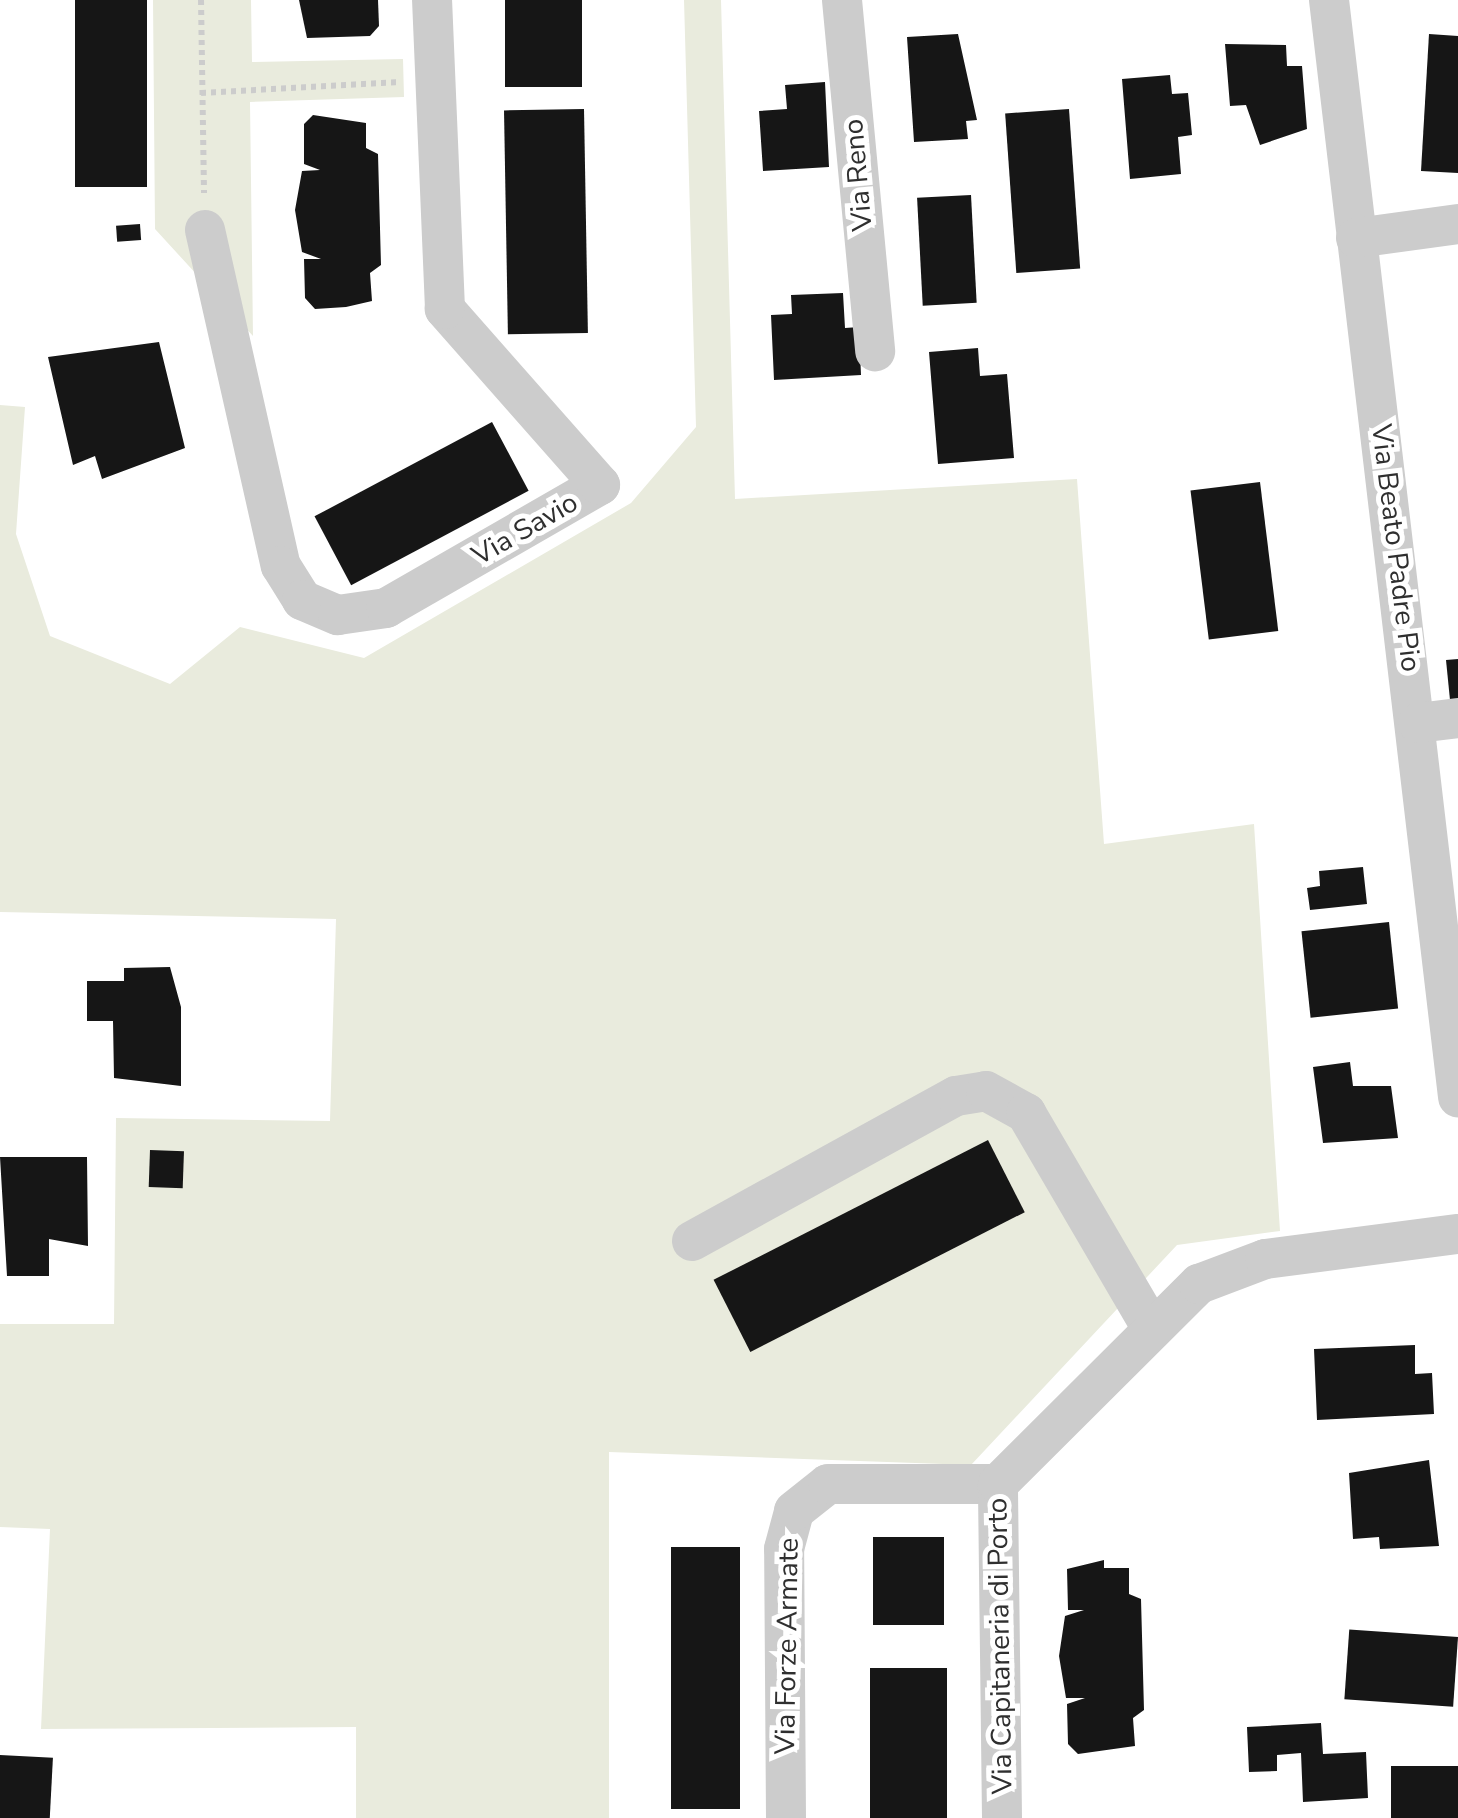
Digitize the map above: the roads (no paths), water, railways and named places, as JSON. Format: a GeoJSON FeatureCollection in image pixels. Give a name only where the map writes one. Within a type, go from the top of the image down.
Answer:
{"type":"FeatureCollection","features":[{"type":"Feature","properties":{"kind":"street","name":"Via Savio"},"geometry":{"type":"LineString","coordinates":[[205,230],[281,566],[302,600],[338,615],[386,608],[600,485],[445,309],[432,0]]}},
{"type":"Feature","properties":{"kind":"street","name":"Via Reno"},"geometry":{"type":"LineString","coordinates":[[842,0],[875,351]]}},
{"type":"Feature","properties":{"kind":"street","name":"Via Beato Padre Pio"},"geometry":{"type":"LineString","coordinates":[[1329,0],[1418,723],[1458,1097]]}},
{"type":"Feature","properties":{"kind":"street"},"geometry":{"type":"LineString","coordinates":[[1356,238],[1458,224]]}},
{"type":"Feature","properties":{"kind":"street"},"geometry":{"type":"LineString","coordinates":[[1418,723],[1458,718]]}},
{"type":"Feature","properties":{"kind":"street"},"geometry":{"type":"LineString","coordinates":[[692,1240],[956,1096],[986,1091],[1026,1113],[1150,1325]]}},
{"type":"Feature","properties":{"kind":"street","name":"Via Capitaneria di Porto"},"geometry":{"type":"LineString","coordinates":[[1002,1818],[998,1484],[1150,1325],[1199,1284],[1250,1262],[1458,1234]]}},
{"type":"Feature","properties":{"kind":"street","name":"Via Forze Armate"},"geometry":{"type":"LineString","coordinates":[[786,1818],[784,1549],[794,1511],[828,1484],[998,1484]]}}]}
